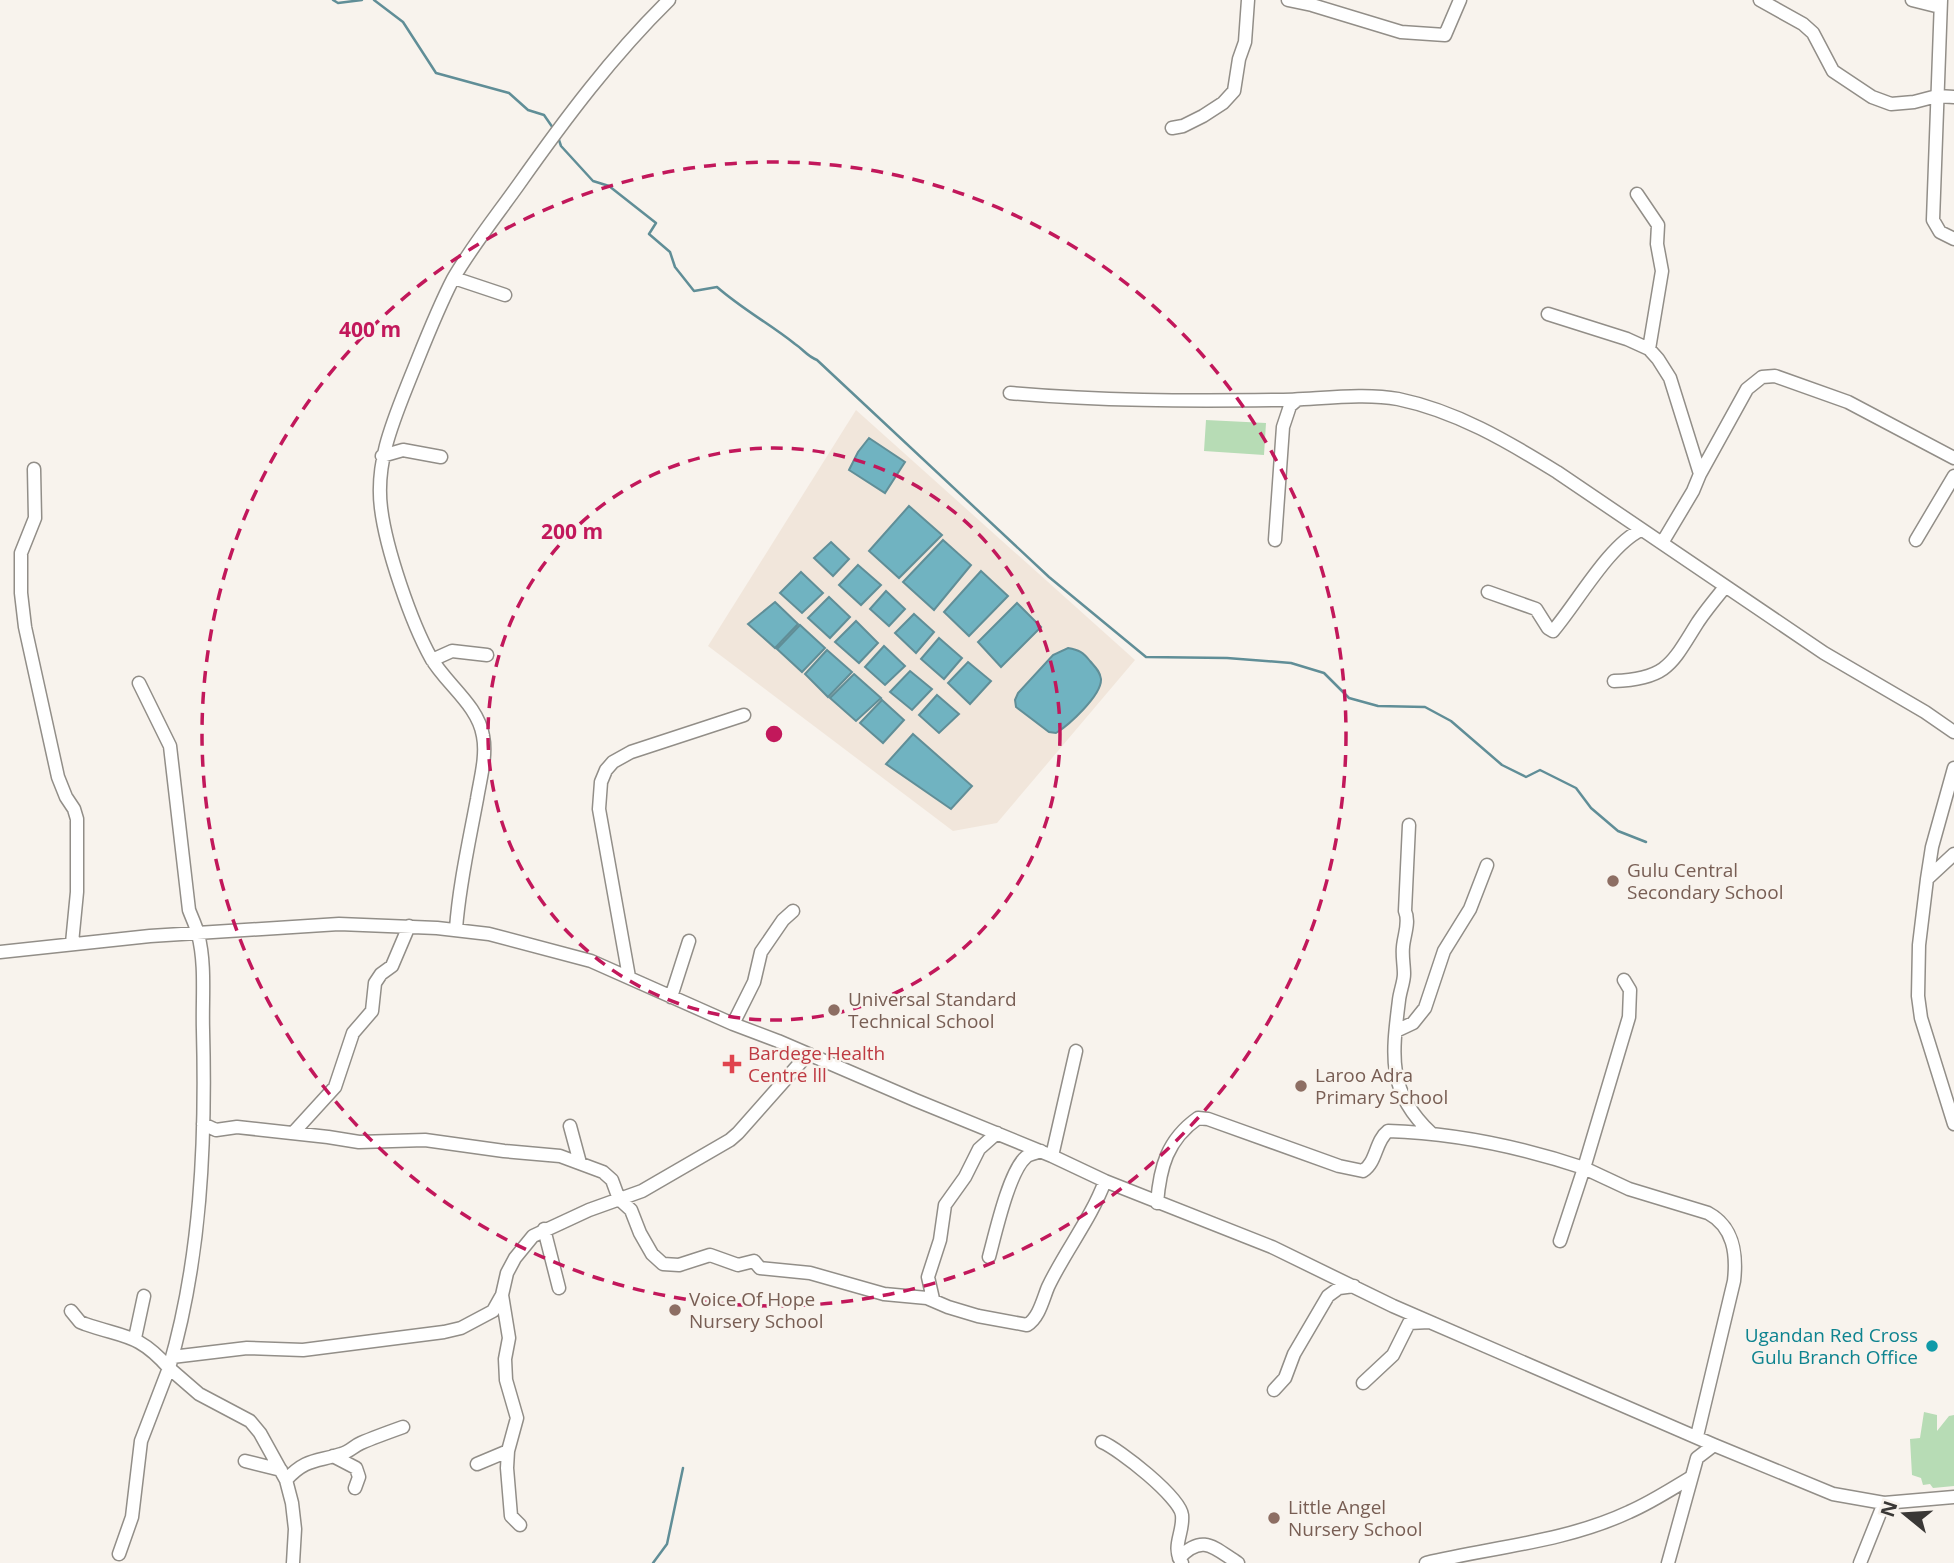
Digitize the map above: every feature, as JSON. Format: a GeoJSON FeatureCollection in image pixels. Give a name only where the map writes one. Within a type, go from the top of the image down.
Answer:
{"type":"FeatureCollection","features":[{"type":"Feature","properties":{"kind":"street"},"geometry":{"type":"LineString","coordinates":[[456,929],[480,781],[484,736],[468,707],[432,660],[400,580],[381,509],[382,456],[397,409],[454,278],[581,99],[622,48],[669,0]]}},
{"type":"Feature","properties":{"kind":"street"},"geometry":{"type":"LineString","coordinates":[[1172,128],[1183,126],[1203,116],[1234,92],[1239,59],[1245,42],[1248,0]]}},
{"type":"Feature","properties":{"kind":"street"},"geometry":{"type":"LineString","coordinates":[[1288,0],[1401,32],[1445,34],[1460,0]]}},
{"type":"Feature","properties":{"kind":"street"},"geometry":{"type":"LineString","coordinates":[[1760,0],[1803,24],[1812,33],[1833,71],[1872,97],[1891,104],[1937,96],[1954,97]]}},
{"type":"Feature","properties":{"kind":"street"},"geometry":{"type":"LineString","coordinates":[[1912,0],[1941,4],[1933,220],[1940,232],[1954,239]]}},
{"type":"Feature","properties":{"kind":"street"},"geometry":{"type":"LineString","coordinates":[[1637,194],[1658,225],[1661,279],[1649,349]]}},
{"type":"Feature","properties":{"kind":"street"},"geometry":{"type":"LineString","coordinates":[[454,278],[505,295]]}},
{"type":"Feature","properties":{"kind":"street"},"geometry":{"type":"LineString","coordinates":[[1548,314],[1649,349],[1670,377],[1700,474]]}},
{"type":"Feature","properties":{"kind":"street"},"geometry":{"type":"LineString","coordinates":[[1662,543],[1747,389],[1762,377],[1775,376],[1848,402],[1954,458]]}},
{"type":"Feature","properties":{"kind":"street"},"geometry":{"type":"LineString","coordinates":[[1010,393],[1156,401],[1297,400],[1332,397],[1396,399],[1452,416],[1515,446],[1824,653],[1954,732]]}},
{"type":"Feature","properties":{"kind":"street"},"geometry":{"type":"LineString","coordinates":[[1275,540],[1283,428],[1290,406],[1297,400]]}},
{"type":"Feature","properties":{"kind":"street"},"geometry":{"type":"LineString","coordinates":[[382,456],[403,450],[441,457]]}},
{"type":"Feature","properties":{"kind":"street"},"geometry":{"type":"LineString","coordinates":[[34,469],[36,512],[21,553],[21,593],[27,639],[58,777],[77,819],[78,871],[72,943]]}},
{"type":"Feature","properties":{"kind":"street"},"geometry":{"type":"LineString","coordinates":[[1916,540],[1954,476]]}},
{"type":"Feature","properties":{"kind":"street"},"geometry":{"type":"LineString","coordinates":[[1488,592],[1536,609],[1548,628],[1553,631],[1615,551],[1641,530]]}},
{"type":"Feature","properties":{"kind":"street"},"geometry":{"type":"LineString","coordinates":[[1615,681],[1649,677],[1668,666],[1681,652],[1725,587]]}},
{"type":"Feature","properties":{"kind":"street"},"geometry":{"type":"LineString","coordinates":[[432,660],[452,651],[487,654]]}},
{"type":"Feature","properties":{"kind":"street"},"geometry":{"type":"LineString","coordinates":[[119,1554],[132,1517],[141,1441],[172,1359],[194,1237],[203,1125],[203,985],[198,933],[188,910],[170,747],[139,683]]}},
{"type":"Feature","properties":{"kind":"street"},"geometry":{"type":"LineString","coordinates":[[629,976],[598,809],[598,794],[606,770],[612,762],[631,752],[744,715]]}},
{"type":"Feature","properties":{"kind":"street"},"geometry":{"type":"LineString","coordinates":[[1954,768],[1932,847],[1919,945],[1918,996],[1924,1028],[1954,1124]]}},
{"type":"Feature","properties":{"kind":"street"},"geometry":{"type":"LineString","coordinates":[[1409,824],[1405,911],[1408,920],[1404,934],[1404,971],[1396,1031],[1395,1079],[1410,1111],[1431,1133]]}},
{"type":"Feature","properties":{"kind":"street"},"geometry":{"type":"LineString","coordinates":[[1927,879],[1954,854]]}},
{"type":"Feature","properties":{"kind":"street"},"geometry":{"type":"LineString","coordinates":[[1396,1031],[1413,1023],[1425,1008],[1444,951],[1470,909],[1487,865]]}},
{"type":"Feature","properties":{"kind":"street"},"geometry":{"type":"LineString","coordinates":[[733,1024],[754,982],[761,952],[783,920],[793,911]]}},
{"type":"Feature","properties":{"kind":"street"},"geometry":{"type":"LineString","coordinates":[[0,952],[72,943],[339,924],[456,929],[489,934],[591,961],[733,1024],[1047,1154],[1157,1203],[1272,1247],[1393,1306],[1833,1494],[1884,1503],[1954,1497]]}},
{"type":"Feature","properties":{"kind":"street"},"geometry":{"type":"LineString","coordinates":[[293,1133],[335,1087],[354,1033],[372,1011],[375,983],[392,965],[409,926]]}},
{"type":"Feature","properties":{"kind":"street"},"geometry":{"type":"LineString","coordinates":[[671,997],[689,941]]}},
{"type":"Feature","properties":{"kind":"street"},"geometry":{"type":"LineString","coordinates":[[1560,1241],[1629,1017],[1630,997],[1624,980]]}},
{"type":"Feature","properties":{"kind":"street"},"geometry":{"type":"LineString","coordinates":[[1047,1154],[1076,1051]]}},
{"type":"Feature","properties":{"kind":"street"},"geometry":{"type":"LineString","coordinates":[[71,1311],[80,1322],[135,1338],[159,1356],[172,1359],[247,1348],[303,1350],[461,1328],[488,1316],[498,1304],[507,1273],[519,1251],[533,1236],[544,1229],[642,1191],[730,1140],[808,1054]]}},
{"type":"Feature","properties":{"kind":"street"},"geometry":{"type":"LineString","coordinates":[[1157,1203],[1160,1174],[1168,1152],[1176,1139],[1198,1118],[1220,1123],[1339,1166],[1363,1171],[1369,1167],[1380,1139],[1388,1131],[1431,1133],[1532,1152],[1584,1168],[1629,1189],[1708,1213],[1718,1219],[1730,1235],[1736,1264],[1697,1436]]}},
{"type":"Feature","properties":{"kind":"street"},"geometry":{"type":"LineString","coordinates":[[203,1125],[216,1130],[237,1127],[359,1142],[425,1140],[503,1152],[548,1154],[603,1172],[612,1180],[620,1199],[630,1207],[645,1241],[657,1260],[663,1264],[679,1265],[709,1255],[738,1265],[754,1261],[760,1268],[810,1273],[884,1294],[933,1299],[948,1307],[978,1316],[1022,1324],[1031,1323],[1057,1268],[1097,1202],[1105,1181]]}},
{"type":"Feature","properties":{"kind":"street"},"geometry":{"type":"LineString","coordinates":[[570,1126],[580,1163]]}},
{"type":"Feature","properties":{"kind":"street"},"geometry":{"type":"LineString","coordinates":[[202,1150],[216,1130]]}},
{"type":"Feature","properties":{"kind":"street"},"geometry":{"type":"LineString","coordinates":[[933,1299],[928,1277],[940,1240],[945,1205],[965,1177],[979,1149],[997,1133]]}},
{"type":"Feature","properties":{"kind":"street"},"geometry":{"type":"LineString","coordinates":[[989,1257],[1012,1180],[1025,1157],[1047,1154]]}},
{"type":"Feature","properties":{"kind":"street"},"geometry":{"type":"LineString","coordinates":[[544,1229],[559,1287]]}},
{"type":"Feature","properties":{"kind":"street"},"geometry":{"type":"LineString","coordinates":[[1274,1390],[1285,1378],[1294,1354],[1328,1296],[1339,1288],[1354,1286]]}},
{"type":"Feature","properties":{"kind":"street"},"geometry":{"type":"LineString","coordinates":[[502,1295],[509,1338],[505,1359],[506,1380],[517,1418],[508,1451],[507,1468],[511,1516],[520,1525]]}},
{"type":"Feature","properties":{"kind":"street"},"geometry":{"type":"LineString","coordinates":[[135,1338],[144,1296]]}},
{"type":"Feature","properties":{"kind":"street"},"geometry":{"type":"LineString","coordinates":[[1363,1383],[1393,1355],[1409,1323],[1433,1322]]}},
{"type":"Feature","properties":{"kind":"street"},"geometry":{"type":"LineString","coordinates":[[172,1359],[199,1394],[250,1421],[271,1450],[284,1475],[292,1503],[295,1529],[293,1563]]}},
{"type":"Feature","properties":{"kind":"street"},"geometry":{"type":"LineString","coordinates":[[245,1461],[284,1475],[309,1462],[343,1454],[357,1445],[403,1427]]}},
{"type":"Feature","properties":{"kind":"street"},"geometry":{"type":"LineString","coordinates":[[1102,1442],[1118,1449],[1132,1460],[1180,1509],[1181,1525],[1176,1542],[1181,1561]]}},
{"type":"Feature","properties":{"kind":"street"},"geometry":{"type":"LineString","coordinates":[[1668,1563],[1697,1458],[1714,1445]]}},
{"type":"Feature","properties":{"kind":"street"},"geometry":{"type":"LineString","coordinates":[[477,1464],[508,1451]]}},
{"type":"Feature","properties":{"kind":"street"},"geometry":{"type":"LineString","coordinates":[[333,1456],[356,1468],[359,1477],[355,1488]]}},
{"type":"Feature","properties":{"kind":"street"},"geometry":{"type":"LineString","coordinates":[[1426,1563],[1531,1542],[1606,1521],[1630,1512],[1690,1478]]}},
{"type":"Feature","properties":{"kind":"street"},"geometry":{"type":"LineString","coordinates":[[1860,1563],[1884,1503]]}},
{"type":"Feature","properties":{"kind":"street"},"geometry":{"type":"LineString","coordinates":[[1181,1561],[1190,1547],[1202,1545],[1213,1548],[1238,1563]]}},
{"type":"Feature","properties":{"kind":"shaded area"},"geometry":{"type":"Polygon","coordinates":[[[856,410],[1135,660],[997,823],[953,831],[708,646],[856,410]]]}},
{"type":"Feature","properties":{"kind":"green space"},"geometry":{"type":"Polygon","coordinates":[[[1206,420],[1266,423],[1264,455],[1204,451],[1206,420]]]}},
{"type":"Feature","properties":{"kind":"green space"},"geometry":{"type":"Polygon","coordinates":[[[1924,1412],[1937,1415],[1937,1431],[1949,1416],[1954,1415],[1954,1486],[1933,1488],[1930,1484],[1923,1485],[1921,1478],[1912,1475],[1910,1439],[1920,1438],[1924,1412]]]}},
{"type":"Feature","properties":{"kind":"water"},"geometry":{"type":"Polygon","coordinates":[[[869,438],[905,462],[885,493],[849,470],[869,438]]]}},
{"type":"Feature","properties":{"kind":"water"},"geometry":{"type":"Polygon","coordinates":[[[909,506],[942,535],[899,578],[869,551],[909,506]]]}},
{"type":"Feature","properties":{"kind":"water"},"geometry":{"type":"Polygon","coordinates":[[[943,540],[971,565],[934,610],[903,582],[943,540]]]}},
{"type":"Feature","properties":{"kind":"water"},"geometry":{"type":"Polygon","coordinates":[[[831,542],[849,559],[833,576],[814,558],[831,542]]]}},
{"type":"Feature","properties":{"kind":"water"},"geometry":{"type":"Polygon","coordinates":[[[858,565],[881,585],[861,605],[839,585],[858,565]]]}},
{"type":"Feature","properties":{"kind":"water"},"geometry":{"type":"Polygon","coordinates":[[[981,571],[1008,596],[969,636],[944,612],[981,571]]]}},
{"type":"Feature","properties":{"kind":"water"},"geometry":{"type":"Polygon","coordinates":[[[801,572],[823,593],[802,613],[780,593],[801,572]]]}},
{"type":"Feature","properties":{"kind":"water"},"geometry":{"type":"Polygon","coordinates":[[[886,591],[905,609],[889,626],[870,609],[886,591]]]}},
{"type":"Feature","properties":{"kind":"water"},"geometry":{"type":"Polygon","coordinates":[[[829,597],[850,617],[830,638],[808,618],[829,597]]]}},
{"type":"Feature","properties":{"kind":"water"},"geometry":{"type":"Polygon","coordinates":[[[775,602],[798,624],[775,648],[748,624],[775,602]]]}},
{"type":"Feature","properties":{"kind":"water"},"geometry":{"type":"Polygon","coordinates":[[[1017,603],[1041,627],[1001,667],[978,642],[1017,603]]]}},
{"type":"Feature","properties":{"kind":"water"},"geometry":{"type":"Polygon","coordinates":[[[914,614],[934,632],[916,653],[895,633],[914,614]]]}},
{"type":"Feature","properties":{"kind":"water"},"geometry":{"type":"Polygon","coordinates":[[[856,621],[878,643],[859,663],[835,642],[856,621]]]}},
{"type":"Feature","properties":{"kind":"water"},"geometry":{"type":"Polygon","coordinates":[[[800,625],[825,648],[802,672],[777,649],[800,625]]]}},
{"type":"Feature","properties":{"kind":"water"},"geometry":{"type":"Polygon","coordinates":[[[939,638],[962,658],[944,679],[921,659],[939,638]]]}},
{"type":"Feature","properties":{"kind":"water"},"geometry":{"type":"Polygon","coordinates":[[[884,646],[905,666],[885,685],[865,667],[884,646]]]}},
{"type":"Feature","properties":{"kind":"water"},"geometry":{"type":"Polygon","coordinates":[[[1068,648],[1083,653],[1095,667],[1101,679],[1100,686],[1076,717],[1056,733],[1049,732],[1016,707],[1015,700],[1018,693],[1053,655],[1068,648]]]}},
{"type":"Feature","properties":{"kind":"water"},"geometry":{"type":"Polygon","coordinates":[[[827,650],[852,672],[828,697],[805,674],[827,650]]]}},
{"type":"Feature","properties":{"kind":"water"},"geometry":{"type":"Polygon","coordinates":[[[968,662],[991,681],[970,704],[948,683],[968,662]]]}},
{"type":"Feature","properties":{"kind":"water"},"geometry":{"type":"Polygon","coordinates":[[[910,671],[932,689],[912,710],[890,692],[910,671]]]}},
{"type":"Feature","properties":{"kind":"water"},"geometry":{"type":"Polygon","coordinates":[[[854,674],[881,698],[856,721],[830,698],[854,674]]]}},
{"type":"Feature","properties":{"kind":"water"},"geometry":{"type":"Polygon","coordinates":[[[937,695],[959,714],[939,733],[919,715],[937,695]]]}},
{"type":"Feature","properties":{"kind":"water"},"geometry":{"type":"Polygon","coordinates":[[[882,700],[904,720],[883,743],[860,723],[882,700]]]}},
{"type":"Feature","properties":{"kind":"water"},"geometry":{"type":"Polygon","coordinates":[[[913,734],[972,786],[951,809],[886,764],[913,734]]]}},
{"type":"Feature","properties":{"kind":"waterway"},"geometry":{"type":"LineString","coordinates":[[333,0],[338,3],[362,0]]}},
{"type":"Feature","properties":{"kind":"waterway"},"geometry":{"type":"LineString","coordinates":[[374,0],[403,22],[436,73],[509,93],[528,110],[544,115],[553,128]]}},
{"type":"Feature","properties":{"kind":"waterway"},"geometry":{"type":"LineString","coordinates":[[558,137],[561,146],[593,181],[609,186],[656,223],[649,234],[670,252],[675,267],[694,291],[717,287],[817,360],[1049,577],[1146,657],[1227,658],[1291,663],[1324,673],[1349,698],[1378,706],[1425,707],[1451,721],[1502,765],[1526,777],[1540,770],[1576,788],[1591,808],[1618,831],[1646,842]]}},
{"type":"Feature","properties":{"kind":"waterway"},"geometry":{"type":"LineString","coordinates":[[653,1563],[667,1544],[683,1468]]}},
{"type":"Feature","properties":{"kind":"place","name":"Gulu Central Secondary School"},"geometry":{"type":"Point","coordinates":[1613,881]}},
{"type":"Feature","properties":{"kind":"place","name":"Universal Standard Technical School"},"geometry":{"type":"Point","coordinates":[834,1010]}},
{"type":"Feature","properties":{"kind":"place","name":"Bardege Health Centre lll"},"geometry":{"type":"Point","coordinates":[732,1064]}},
{"type":"Feature","properties":{"kind":"place","name":"Laroo Adra Primary School"},"geometry":{"type":"Point","coordinates":[1301,1086]}},
{"type":"Feature","properties":{"kind":"place","name":"Voice Of Hope Nursery School"},"geometry":{"type":"Point","coordinates":[675,1310]}},
{"type":"Feature","properties":{"kind":"place","name":"Ugandan Red Cross Gulu Branch Office"},"geometry":{"type":"Point","coordinates":[1932,1346]}},
{"type":"Feature","properties":{"kind":"place","name":"Little Angel Nursery School"},"geometry":{"type":"Point","coordinates":[1274,1518]}}]}
